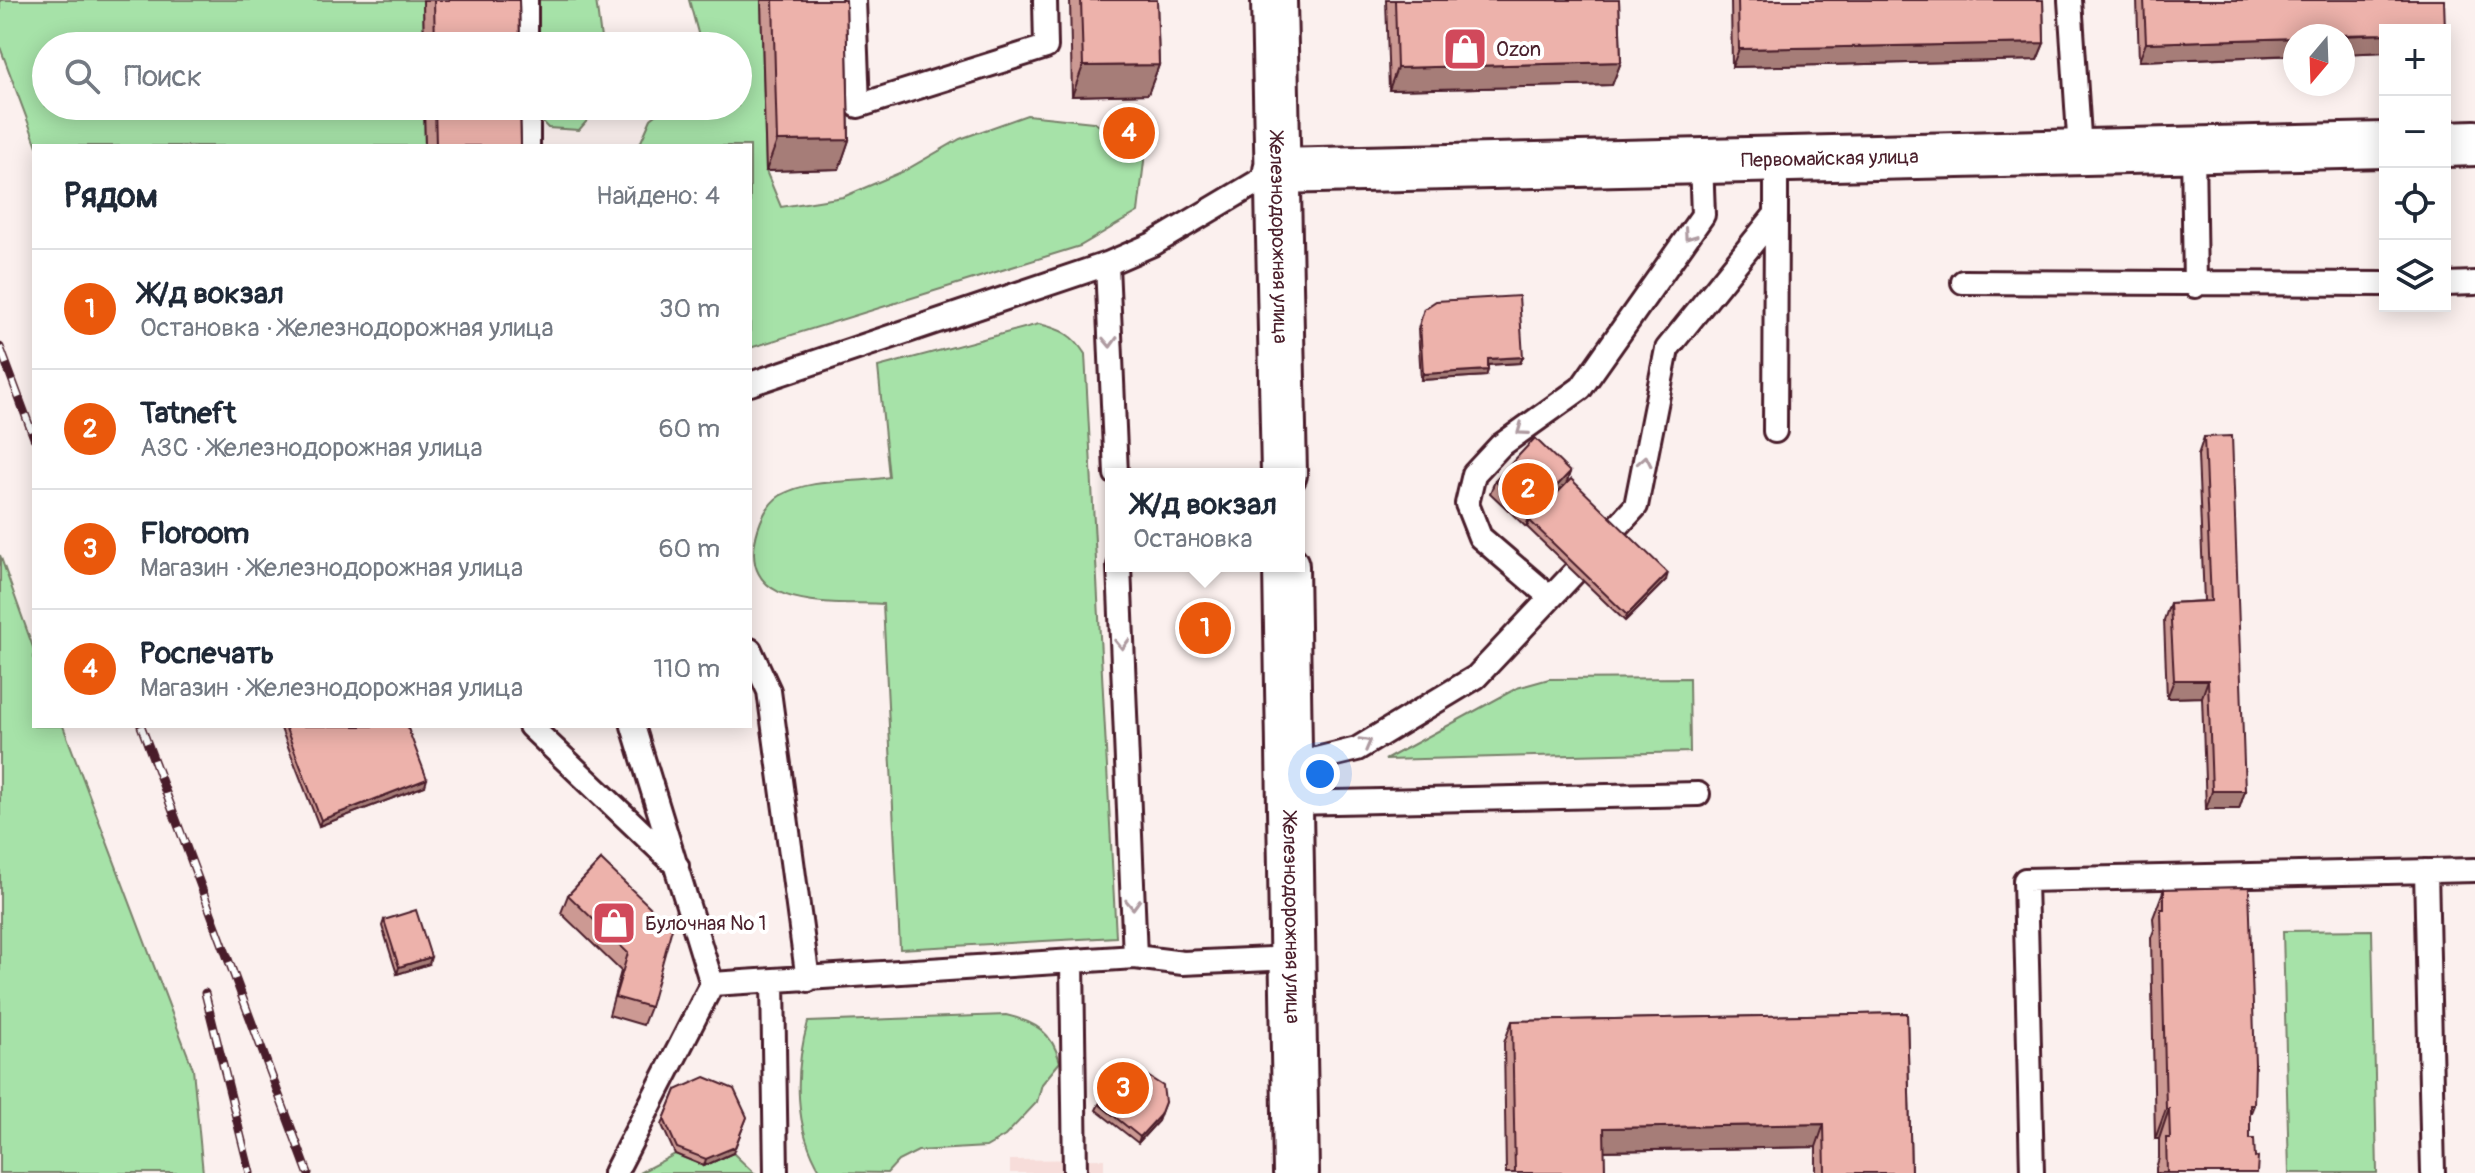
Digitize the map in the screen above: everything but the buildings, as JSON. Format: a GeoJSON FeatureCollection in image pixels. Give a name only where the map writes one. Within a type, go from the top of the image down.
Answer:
{"type":"FeatureCollection","features":[{"type":"Feature","properties":{"kind":"street","name":"Железнодорожная улица"},"geometry":{"type":"LineString","coordinates":[[1274,0],[1284,468]]}},
{"type":"Feature","properties":{"kind":"street"},"geometry":{"type":"LineString","coordinates":[[2451,144],[2475,143]]}},
{"type":"Feature","properties":{"kind":"street","name":"Первомайская улица"},"geometry":{"type":"LineString","coordinates":[[1276,171],[2379,145]]}},
{"type":"Feature","properties":{"kind":"street","name":"Железнодорожная улица"},"geometry":{"type":"LineString","coordinates":[[1286,572],[1296,1173]]}},
{"type":"Feature","properties":{"kind":"lane"},"geometry":{"type":"LineString","coordinates":[[526,0],[526,32]]}},
{"type":"Feature","properties":{"kind":"lane"},"geometry":{"type":"LineString","coordinates":[[854,0],[858,106],[1046,47],[1045,0]]}},
{"type":"Feature","properties":{"kind":"lane"},"geometry":{"type":"LineString","coordinates":[[2070,0],[2080,151]]}},
{"type":"Feature","properties":{"kind":"lane"},"geometry":{"type":"LineString","coordinates":[[528,120],[528,144]]}},
{"type":"Feature","properties":{"kind":"lane"},"geometry":{"type":"LineString","coordinates":[[2193,149],[2195,286]]}},
{"type":"Feature","properties":{"kind":"lane"},"geometry":{"type":"LineString","coordinates":[[1775,431],[1776,159]]}},
{"type":"Feature","properties":{"kind":"lane"},"geometry":{"type":"LineString","coordinates":[[1550,597],[1480,537],[1467,504],[1474,474],[1500,446],[1581,388],[1703,215],[1701,161]]}},
{"type":"Feature","properties":{"kind":"lane"},"geometry":{"type":"LineString","coordinates":[[752,383],[1107,264],[1153,244],[1276,171]]}},
{"type":"Feature","properties":{"kind":"lane"},"geometry":{"type":"LineString","coordinates":[[1614,530],[1636,506],[1667,349],[1776,214]]}},
{"type":"Feature","properties":{"kind":"lane"},"geometry":{"type":"LineString","coordinates":[[1107,264],[1116,468]]}},
{"type":"Feature","properties":{"kind":"lane"},"geometry":{"type":"LineString","coordinates":[[1963,282],[2195,286],[2379,284]]}},
{"type":"Feature","properties":{"kind":"lane"},"geometry":{"type":"LineString","coordinates":[[2451,284],[2475,283]]}},
{"type":"Feature","properties":{"kind":"lane"},"geometry":{"type":"LineString","coordinates":[[1119,572],[1135,957]]}},
{"type":"Feature","properties":{"kind":"lane"},"geometry":{"type":"LineString","coordinates":[[1292,784],[1357,749],[1476,677],[1574,573]]}},
{"type":"Feature","properties":{"kind":"lane"},"geometry":{"type":"LineString","coordinates":[[752,654],[769,691],[808,980]]}},
{"type":"Feature","properties":{"kind":"lane"},"geometry":{"type":"LineString","coordinates":[[532,728],[677,866]]}},
{"type":"Feature","properties":{"kind":"lane"},"geometry":{"type":"LineString","coordinates":[[615,1173],[712,984],[634,728]]}},
{"type":"Feature","properties":{"kind":"lane"},"geometry":{"type":"LineString","coordinates":[[1292,784],[1698,794]]}},
{"type":"Feature","properties":{"kind":"lane"},"geometry":{"type":"LineString","coordinates":[[2032,1173],[2025,880],[2475,870]]}},
{"type":"Feature","properties":{"kind":"lane"},"geometry":{"type":"LineString","coordinates":[[2426,871],[2433,1173]]}},
{"type":"Feature","properties":{"kind":"lane"},"geometry":{"type":"LineString","coordinates":[[712,984],[1135,957],[1183,963],[1292,958]]}},
{"type":"Feature","properties":{"kind":"lane"},"geometry":{"type":"LineString","coordinates":[[1072,961],[1075,1173]]}},
{"type":"Feature","properties":{"kind":"lane"},"geometry":{"type":"LineString","coordinates":[[773,981],[776,1173]]}},
{"type":"Feature","properties":{"kind":"shaded area"},"geometry":{"type":"Polygon","coordinates":[[[1104,1159],[1104,1173],[1010,1173],[1010,1160],[1104,1159]]]}},
{"type":"Feature","properties":{"kind":"green space"},"geometry":{"type":"Polygon","coordinates":[[[0,0],[423,0],[424,32],[32,32],[32,120],[424,120],[425,144],[36,144],[0,47],[0,0]]]}},
{"type":"Feature","properties":{"kind":"green space"},"geometry":{"type":"Polygon","coordinates":[[[525,0],[596,0],[600,32],[525,32],[525,0]]]}},
{"type":"Feature","properties":{"kind":"green space"},"geometry":{"type":"Polygon","coordinates":[[[689,0],[761,0],[766,171],[781,207],[843,197],[904,171],[960,139],[1027,115],[1093,122],[1145,153],[1138,212],[1080,246],[752,347],[752,144],[640,144],[651,120],[752,120],[752,32],[698,32],[689,0]]]}},
{"type":"Feature","properties":{"kind":"green space"},"geometry":{"type":"Polygon","coordinates":[[[540,120],[588,120],[579,130],[548,128],[540,120]]]}},
{"type":"Feature","properties":{"kind":"green space"},"geometry":{"type":"Polygon","coordinates":[[[1039,324],[1066,334],[1085,354],[1116,937],[900,949],[883,604],[820,602],[779,592],[764,581],[755,565],[756,535],[771,504],[794,489],[820,483],[889,477],[878,367],[1039,324]]]}},
{"type":"Feature","properties":{"kind":"green space"},"geometry":{"type":"Polygon","coordinates":[[[0,555],[32,644],[32,728],[64,728],[193,1069],[203,1173],[0,1173],[0,555]]]}},
{"type":"Feature","properties":{"kind":"green space"},"geometry":{"type":"Polygon","coordinates":[[[1689,678],[1690,752],[1385,760],[1517,688],[1549,679],[1689,678]]]}},
{"type":"Feature","properties":{"kind":"green space"},"geometry":{"type":"Polygon","coordinates":[[[2372,930],[2377,1173],[2289,1173],[2283,931],[2372,930]]]}},
{"type":"Feature","properties":{"kind":"green space"},"geometry":{"type":"Polygon","coordinates":[[[1006,1015],[1041,1030],[1052,1043],[1060,1062],[1042,1084],[1037,1102],[1005,1136],[986,1147],[918,1151],[898,1161],[887,1173],[821,1172],[806,1137],[799,1099],[800,1060],[808,1022],[1006,1015]]]}},
{"type":"Feature","properties":{"kind":"green space"},"geometry":{"type":"Polygon","coordinates":[[[733,1153],[754,1173],[639,1173],[675,1154],[704,1166],[733,1153]]]}},
{"type":"Feature","properties":{"kind":"railway"},"geometry":{"type":"LineString","coordinates":[[0,347],[32,433]]}},
{"type":"Feature","properties":{"kind":"railway"},"geometry":{"type":"LineString","coordinates":[[142,728],[308,1173]]}},
{"type":"Feature","properties":{"kind":"railway"},"geometry":{"type":"LineString","coordinates":[[205,993],[250,1173]]}},
{"type":"Feature","properties":{"kind":"place","name":"Ozon"},"geometry":{"type":"Point","coordinates":[1465,49]}},
{"type":"Feature","properties":{"kind":"place","name":"Роспечать"},"geometry":{"type":"Point","coordinates":[1129,133]}},
{"type":"Feature","properties":{"kind":"place","name":"Tatneft"},"geometry":{"type":"Point","coordinates":[1528,489]}},
{"type":"Feature","properties":{"kind":"place","name":"Ж/д вокзал"},"geometry":{"type":"Point","coordinates":[1205,628]}},
{"type":"Feature","properties":{"kind":"place","name":"Булочная № 1"},"geometry":{"type":"Point","coordinates":[614,923]}},
{"type":"Feature","properties":{"kind":"place","name":"Floroom"},"geometry":{"type":"Point","coordinates":[1123,1088]}}]}
